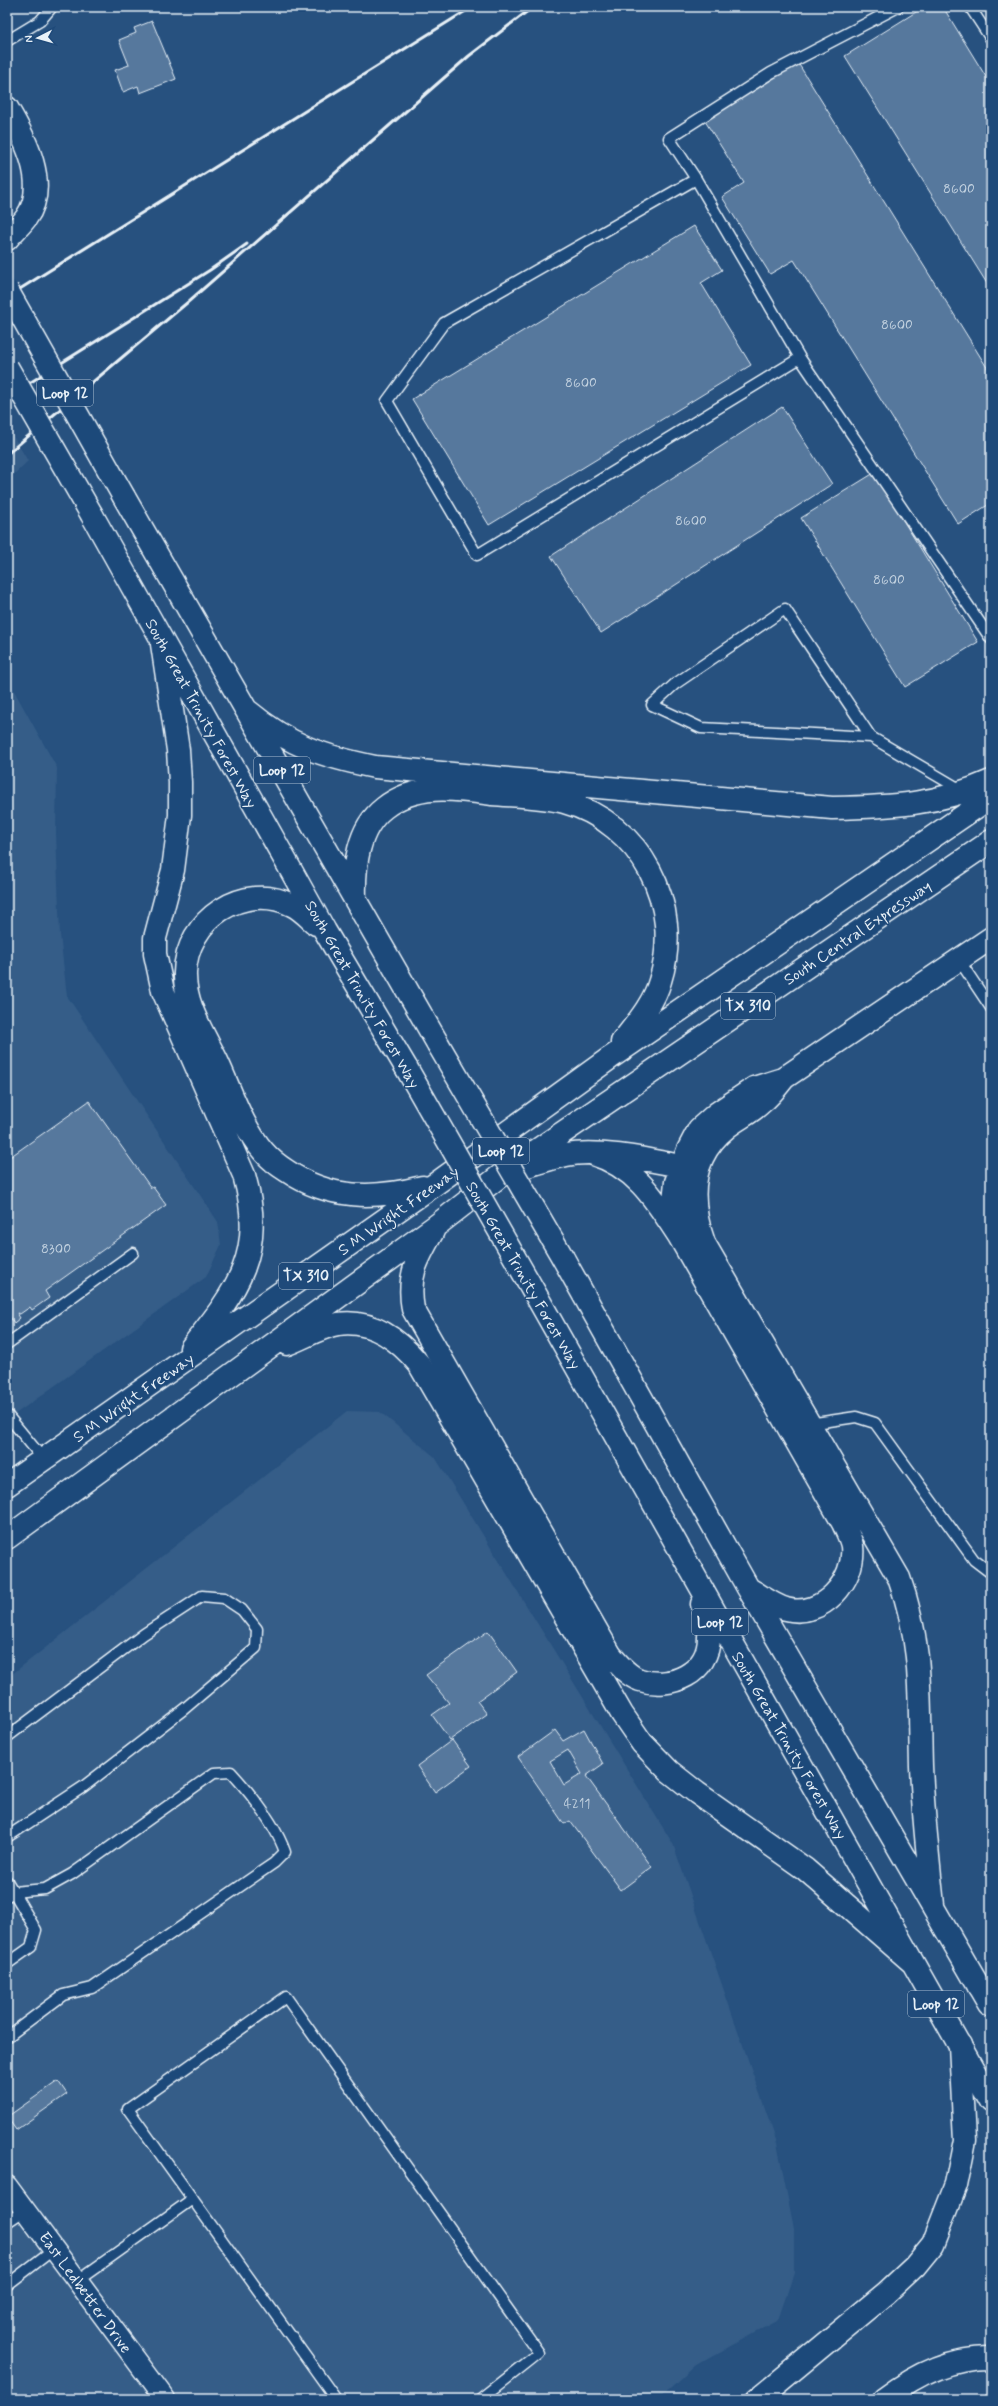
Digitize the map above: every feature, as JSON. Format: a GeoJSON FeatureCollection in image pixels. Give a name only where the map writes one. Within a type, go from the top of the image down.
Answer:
{"type":"FeatureCollection","features":[{"type":"Feature","properties":{"kind":"main road"},"geometry":{"type":"LineString","coordinates":[[7,108],[20,131],[33,164],[36,194],[27,218],[7,239]]}},
{"type":"Feature","properties":{"kind":"main road","name":"Loop 12"},"geometry":{"type":"LineString","coordinates":[[7,290],[355,900],[563,1258],[748,1588],[985,1993],[991,2008]]}},
{"type":"Feature","properties":{"kind":"main road","name":"South Great Trinity Forest Way"},"geometry":{"type":"LineString","coordinates":[[7,367],[92,515],[162,644],[325,931],[407,1069],[528,1281],[991,2101]]}},
{"type":"Feature","properties":{"kind":"main road"},"geometry":{"type":"LineString","coordinates":[[162,644],[178,750],[180,815],[173,870],[159,920],[155,954],[163,991],[244,1175],[251,1201],[253,1222],[250,1251],[238,1285],[220,1312],[177,1366]]}},
{"type":"Feature","properties":{"kind":"main road"},"geometry":{"type":"LineString","coordinates":[[248,711],[272,731],[300,747],[339,760],[375,767],[832,808],[883,807],[925,803],[965,792],[991,781]]}},
{"type":"Feature","properties":{"kind":"main road"},"geometry":{"type":"LineString","coordinates":[[355,900],[356,865],[360,843],[370,822],[384,808],[403,797],[424,790],[446,788],[564,802],[589,812],[613,827],[629,840],[648,867],[660,892],[666,923],[667,951],[660,982],[643,1013],[610,1058]]}},
{"type":"Feature","properties":{"kind":"main road","name":"TX 310"},"geometry":{"type":"LineString","coordinates":[[610,1058],[991,796]]}},
{"type":"Feature","properties":{"kind":"main road","name":"South Central Expressway"},"geometry":{"type":"LineString","coordinates":[[505,1172],[991,841]]}},
{"type":"Feature","properties":{"kind":"main road"},"geometry":{"type":"LineString","coordinates":[[325,931],[293,905],[272,898],[245,899],[222,908],[208,918],[188,953],[185,973],[191,1007],[250,1133],[264,1153],[283,1168],[301,1181],[345,1195],[394,1194],[434,1185]]}},
{"type":"Feature","properties":{"kind":"main road"},"geometry":{"type":"LineString","coordinates":[[679,1236],[674,1201],[689,1168],[725,1128],[761,1104],[784,1078],[991,938]]}},
{"type":"Feature","properties":{"kind":"main road","name":"S M Wright Freeway"},"geometry":{"type":"LineString","coordinates":[[7,1485],[434,1185],[610,1058]]}},
{"type":"Feature","properties":{"kind":"main road"},"geometry":{"type":"LineString","coordinates":[[505,1172],[566,1155],[593,1154],[689,1168]]}},
{"type":"Feature","properties":{"kind":"main road"},"geometry":{"type":"LineString","coordinates":[[593,1154],[608,1158],[630,1171],[656,1201],[679,1236],[843,1523],[852,1546],[849,1568],[845,1582],[833,1595],[822,1603],[805,1609],[788,1609],[772,1603],[748,1588]]}},
{"type":"Feature","properties":{"kind":"main road"},"geometry":{"type":"LineString","coordinates":[[689,1168],[694,1185],[693,1203],[697,1224],[704,1243],[899,1578],[909,1605],[919,1661],[921,1766],[933,1905]]}},
{"type":"Feature","properties":{"kind":"main road","name":"S M Wright Freeway"},"geometry":{"type":"LineString","coordinates":[[7,1538],[437,1225],[505,1172]]}},
{"type":"Feature","properties":{"kind":"main road"},"geometry":{"type":"LineString","coordinates":[[437,1225],[416,1261],[410,1293],[413,1309],[610,1654],[623,1669],[639,1680],[658,1683],[674,1682],[690,1675],[707,1652],[710,1637],[697,1582]]}},
{"type":"Feature","properties":{"kind":"main road"},"geometry":{"type":"LineString","coordinates":[[260,1354],[338,1324],[357,1324],[383,1332],[403,1345],[420,1364],[622,1714],[642,1743],[669,1771],[696,1793],[806,1869],[913,1963]]}},
{"type":"Feature","properties":{"kind":"main road"},"geometry":{"type":"LineString","coordinates":[[758,2399],[886,2293],[915,2266],[933,2244],[956,2185],[965,2140],[960,2045]]}},
{"type":"Feature","properties":{"kind":"main road"},"geometry":{"type":"LineString","coordinates":[[884,2399],[902,2385],[955,2362],[991,2358]]}},
{"type":"Feature","properties":{"kind":"street","name":"East Ledbetter Drive"},"geometry":{"type":"LineString","coordinates":[[7,2186],[164,2399]]}},
{"type":"Feature","properties":{"kind":"lane"},"geometry":{"type":"LineString","coordinates":[[7,41],[40,21],[52,7]]}},
{"type":"Feature","properties":{"kind":"lane"},"geometry":{"type":"LineString","coordinates":[[898,7],[772,73],[669,138],[696,179],[800,358],[991,637]]}},
{"type":"Feature","properties":{"kind":"lane"},"geometry":{"type":"LineString","coordinates":[[970,7],[991,39]]}},
{"type":"Feature","properties":{"kind":"lane"},"geometry":{"type":"LineString","coordinates":[[696,179],[444,323],[387,401],[477,555],[800,358]]}},
{"type":"Feature","properties":{"kind":"lane"},"geometry":{"type":"LineString","coordinates":[[871,737],[701,728],[652,705],[675,684],[785,609],[871,737],[965,792]]}},
{"type":"Feature","properties":{"kind":"lane"},"geometry":{"type":"LineString","coordinates":[[959,960],[991,1008]]}},
{"type":"Feature","properties":{"kind":"lane"},"geometry":{"type":"LineString","coordinates":[[7,1344],[133,1253]]}},
{"type":"Feature","properties":{"kind":"lane"},"geometry":{"type":"LineString","coordinates":[[7,1415],[44,1460]]}},
{"type":"Feature","properties":{"kind":"lane"},"geometry":{"type":"LineString","coordinates":[[809,1424],[856,1417],[875,1424],[974,1560],[991,1573]]}},
{"type":"Feature","properties":{"kind":"lane"},"geometry":{"type":"LineString","coordinates":[[7,1737],[144,1634],[202,1596],[224,1598],[242,1610],[257,1629],[256,1648],[184,1709],[83,1787],[7,1836]]}},
{"type":"Feature","properties":{"kind":"lane"},"geometry":{"type":"LineString","coordinates":[[7,2037],[63,1994],[92,1988],[274,1863],[285,1852],[281,1841],[247,1790],[231,1772],[214,1773],[72,1874],[45,1889],[10,1894]]}},
{"type":"Feature","properties":{"kind":"lane"},"geometry":{"type":"LineString","coordinates":[[7,1881],[10,1894],[36,1930],[31,1947],[7,1964]]}},
{"type":"Feature","properties":{"kind":"lane"},"geometry":{"type":"LineString","coordinates":[[336,2399],[191,2200],[128,2109],[286,1997],[539,2354],[481,2399]]}},
{"type":"Feature","properties":{"kind":"lane"},"geometry":{"type":"LineString","coordinates":[[77,2281],[191,2200]]}},
{"type":"Feature","properties":{"kind":"lane"},"geometry":{"type":"LineString","coordinates":[[7,2222],[25,2210]]}},
{"type":"Feature","properties":{"kind":"lane"},"geometry":{"type":"LineString","coordinates":[[7,2285],[54,2249]]}},
{"type":"Feature","properties":{"kind":"shaded area"},"geometry":{"type":"Polygon","coordinates":[[[7,426],[28,461],[7,481],[7,426]]]}},
{"type":"Feature","properties":{"kind":"shaded area"},"geometry":{"type":"Polygon","coordinates":[[[7,678],[57,768],[56,833],[60,935],[67,996],[218,1222],[221,1245],[206,1277],[7,1420],[7,678]]]}},
{"type":"Feature","properties":{"kind":"shaded area"},"geometry":{"type":"Polygon","coordinates":[[[347,1411],[380,1412],[435,1457],[673,1844],[777,2143],[794,2229],[794,2273],[778,2320],[696,2365],[659,2399],[7,2399],[7,1678],[347,1411]]]}},
{"type":"Feature","properties":{"kind":"building"},"geometry":{"type":"Polygon","coordinates":[[[924,7],[943,7],[991,85],[991,290],[845,56],[924,7]]]}},
{"type":"Feature","properties":{"kind":"building"},"geometry":{"type":"Polygon","coordinates":[[[152,21],[176,79],[140,93],[138,86],[123,92],[115,70],[129,65],[119,40],[136,33],[134,28],[152,21]]]}},
{"type":"Feature","properties":{"kind":"building"},"geometry":{"type":"Polygon","coordinates":[[[798,63],[991,374],[991,503],[958,524],[794,260],[770,274],[722,197],[744,183],[705,121],[798,63]]]}},
{"type":"Feature","properties":{"kind":"building"},"geometry":{"type":"Polygon","coordinates":[[[694,226],[722,270],[701,283],[751,365],[489,525],[412,399],[694,226]]]}},
{"type":"Feature","properties":{"kind":"building"},"geometry":{"type":"Polygon","coordinates":[[[782,407],[832,484],[601,633],[551,556],[782,407]]]}},
{"type":"Feature","properties":{"kind":"building"},"geometry":{"type":"Polygon","coordinates":[[[874,473],[978,642],[905,687],[801,518],[874,473]]]}},
{"type":"Feature","properties":{"kind":"building"},"geometry":{"type":"Polygon","coordinates":[[[89,1101],[151,1188],[153,1187],[166,1205],[45,1291],[49,1298],[32,1310],[30,1307],[20,1314],[17,1313],[20,1318],[14,1323],[10,1317],[7,1319],[7,1159],[89,1101]]]}},
{"type":"Feature","properties":{"kind":"building"},"geometry":{"type":"Polygon","coordinates":[[[488,1631],[517,1672],[477,1701],[487,1714],[450,1740],[432,1715],[449,1703],[426,1675],[488,1631]]]}},
{"type":"Feature","properties":{"kind":"building"},"geometry":{"type":"Polygon","coordinates":[[[584,1729],[603,1764],[586,1776],[652,1867],[621,1890],[570,1821],[564,1824],[518,1757],[555,1730],[563,1741],[584,1729]],[[568,1750],[550,1761],[564,1785],[582,1774],[568,1750]]]}},
{"type":"Feature","properties":{"kind":"building"},"geometry":{"type":"Polygon","coordinates":[[[452,1740],[471,1766],[435,1792],[417,1766],[452,1740]]]}},
{"type":"Feature","properties":{"kind":"building"},"geometry":{"type":"Polygon","coordinates":[[[58,2081],[67,2094],[16,2130],[7,2117],[58,2081]]]}},
{"type":"Feature","properties":{"kind":"railway"},"geometry":{"type":"LineString","coordinates":[[7,297],[472,7]]}},
{"type":"Feature","properties":{"kind":"railway"},"geometry":{"type":"LineString","coordinates":[[7,454],[188,302],[469,56],[533,7]]}},
{"type":"Feature","properties":{"kind":"railway"},"geometry":{"type":"LineString","coordinates":[[7,397],[210,270],[247,244]]}}]}
